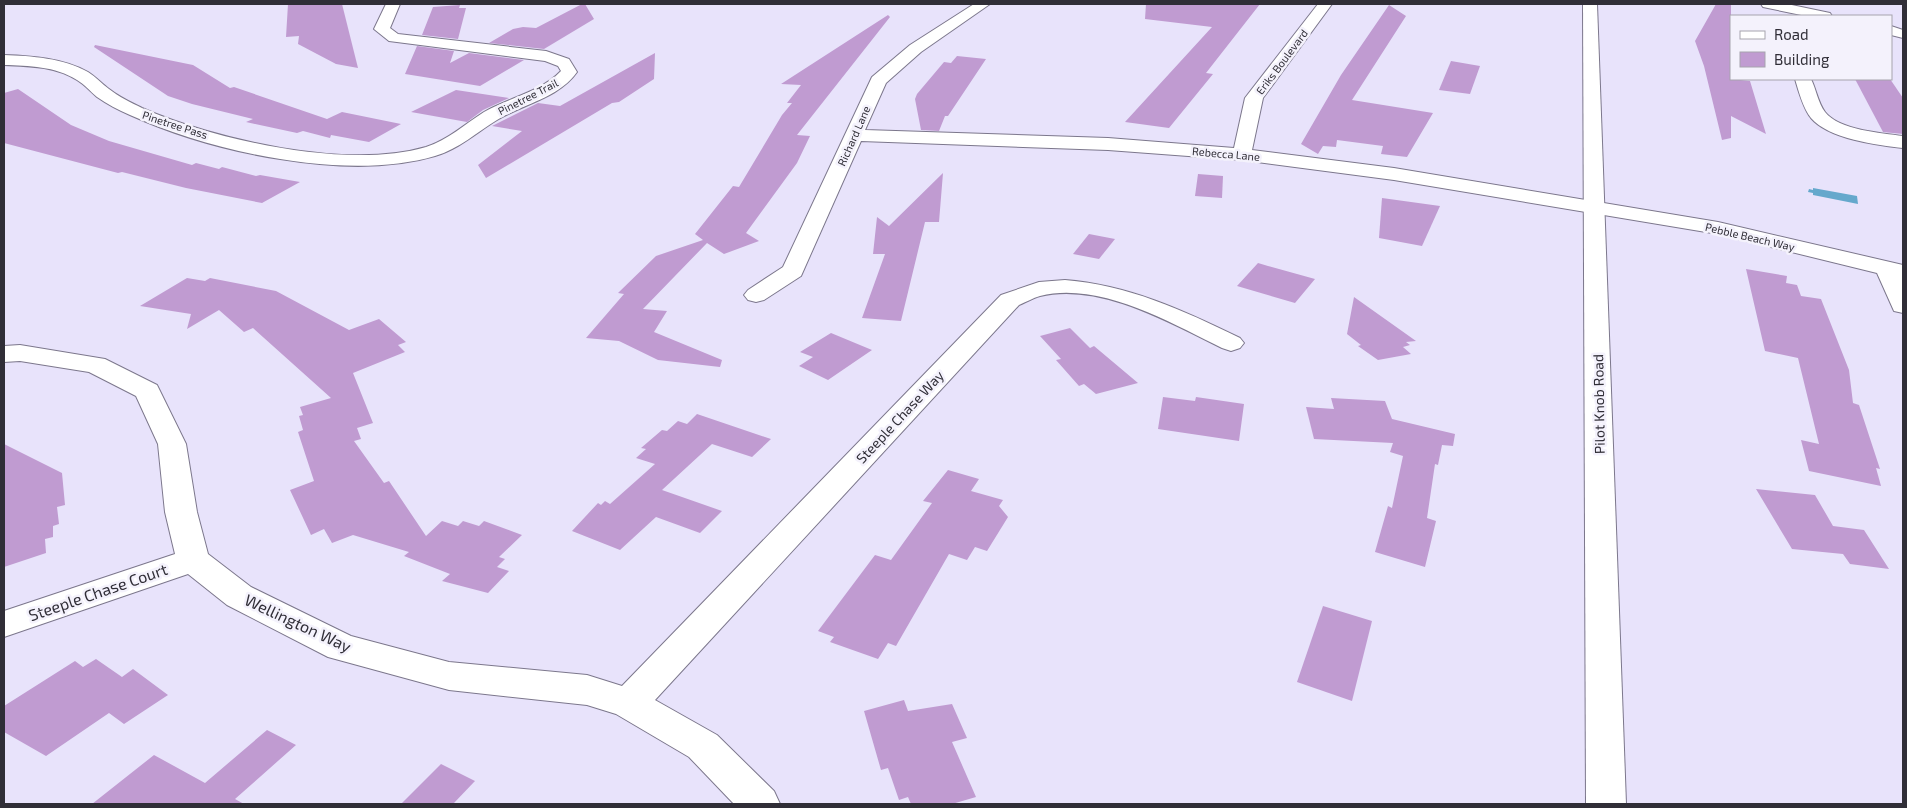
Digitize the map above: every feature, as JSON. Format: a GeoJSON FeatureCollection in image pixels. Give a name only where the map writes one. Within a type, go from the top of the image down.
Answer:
{"type":"FeatureCollection","features":[{"type":"Feature","properties":{"kind":"street","name":"Pinetree Trail"},"geometry":{"type":"LineString","coordinates":[[358,160],[400,159],[444,147],[502,109],[559,82],[570,72],[568,66],[563,61],[546,56],[394,38],[382,29],[392,4]]}},
{"type":"Feature","properties":{"kind":"street","name":"Richard Lane"},"geometry":{"type":"LineString","coordinates":[[756,296],[792,271],[878,81],[895,63],[983,4]]}},
{"type":"Feature","properties":{"kind":"street","name":"Eriks Boulevard"},"geometry":{"type":"LineString","coordinates":[[1242,154],[1254,98],[1326,4]]}},
{"type":"Feature","properties":{"kind":"street","name":"Pilot Knob Road"},"geometry":{"type":"LineString","coordinates":[[1590,4],[1606,804]]}},
{"type":"Feature","properties":{"kind":"street"},"geometry":{"type":"LineString","coordinates":[[1768,4],[1820,15]]}},
{"type":"Feature","properties":{"kind":"street","name":"Pinetree Pass"},"geometry":{"type":"LineString","coordinates":[[4,60],[34,62],[72,71],[90,81],[104,94],[137,112],[200,134],[260,148],[358,160]]}},
{"type":"Feature","properties":{"kind":"street"},"geometry":{"type":"LineString","coordinates":[[1803,80],[1818,116],[1829,124],[1870,137],[1903,142]]}},
{"type":"Feature","properties":{"kind":"street","name":"Rebecca Lane"},"geometry":{"type":"LineString","coordinates":[[854,135],[1108,144],[1242,154],[1394,174],[1595,207]]}},
{"type":"Feature","properties":{"kind":"street","name":"Pebble Beach Way"},"geometry":{"type":"LineString","coordinates":[[1595,207],[1718,228],[1895,271]]}},
{"type":"Feature","properties":{"kind":"street"},"geometry":{"type":"LineString","coordinates":[[1895,271],[1903,306]]}},
{"type":"Feature","properties":{"kind":"street","name":"Steeple Chase Way"},"geometry":{"type":"LineString","coordinates":[[629,703],[1010,300],[1038,289],[1081,288],[1145,302],[1231,343]]}},
{"type":"Feature","properties":{"kind":"street"},"geometry":{"type":"LineString","coordinates":[[4,354],[20,353],[96,365],[147,391],[172,444],[181,512],[193,560]]}},
{"type":"Feature","properties":{"kind":"street","name":"Wellington Way"},"geometry":{"type":"LineString","coordinates":[[193,560],[239,596],[341,647],[449,676],[586,690],[629,703],[703,746],[760,804]]}},
{"type":"Feature","properties":{"kind":"street","name":"Steeple Chase Court"},"geometry":{"type":"LineString","coordinates":[[4,624],[193,560]]}},
{"type":"Feature","properties":{"kind":"water"},"geometry":{"type":"Polygon","coordinates":[[[1813,188],[1857,196],[1858,204],[1813,195],[1813,193],[1808,192],[1809,189],[1813,190],[1813,188]]]}},
{"type":"Feature","properties":{"kind":"building"},"geometry":{"type":"Polygon","coordinates":[[[288,4],[342,4],[358,68],[336,64],[298,44],[299,36],[286,37],[288,4]]]}},
{"type":"Feature","properties":{"kind":"building"},"geometry":{"type":"Polygon","coordinates":[[[585,4],[594,19],[544,49],[489,43],[513,29],[523,27],[536,28],[585,4]]]}},
{"type":"Feature","properties":{"kind":"building"},"geometry":{"type":"Polygon","coordinates":[[[1146,4],[1260,4],[1206,73],[1213,74],[1169,128],[1125,122],[1212,27],[1145,19],[1146,4]]]}},
{"type":"Feature","properties":{"kind":"building"},"geometry":{"type":"Polygon","coordinates":[[[1716,4],[1731,4],[1730,80],[1750,81],[1766,134],[1731,116],[1731,138],[1722,140],[1704,66],[1695,41],[1716,4]]]}},
{"type":"Feature","properties":{"kind":"building"},"geometry":{"type":"Polygon","coordinates":[[[460,5],[459,8],[466,8],[458,39],[422,35],[433,7],[460,5]]]}},
{"type":"Feature","properties":{"kind":"building"},"geometry":{"type":"Polygon","coordinates":[[[1389,5],[1406,16],[1352,100],[1433,113],[1407,157],[1381,154],[1383,146],[1337,140],[1336,147],[1323,146],[1318,154],[1301,144],[1341,75],[1389,5]]]}},
{"type":"Feature","properties":{"kind":"building"},"geometry":{"type":"Polygon","coordinates":[[[888,15],[890,17],[797,135],[810,136],[797,163],[746,233],[759,241],[724,254],[707,243],[643,309],[667,311],[654,332],[722,360],[720,367],[658,360],[619,341],[586,338],[624,294],[618,293],[656,256],[703,240],[695,234],[733,186],[739,187],[782,115],[792,103],[787,103],[801,85],[781,84],[888,15]]]}},
{"type":"Feature","properties":{"kind":"building"},"geometry":{"type":"Polygon","coordinates":[[[95,45],[193,65],[230,88],[234,87],[327,119],[342,112],[401,124],[369,142],[331,135],[330,138],[303,131],[297,133],[246,122],[253,119],[168,96],[94,47],[95,45]]]}},
{"type":"Feature","properties":{"kind":"building"},"geometry":{"type":"Polygon","coordinates":[[[417,46],[454,51],[450,63],[469,53],[524,60],[480,86],[405,74],[417,46]]]}},
{"type":"Feature","properties":{"kind":"building"},"geometry":{"type":"Polygon","coordinates":[[[655,53],[654,79],[619,102],[612,103],[486,178],[478,165],[522,131],[492,126],[538,103],[560,106],[655,53]]]}},
{"type":"Feature","properties":{"kind":"building"},"geometry":{"type":"Polygon","coordinates":[[[957,56],[986,59],[948,116],[945,116],[939,131],[921,130],[915,99],[917,94],[944,62],[951,63],[957,56]]]}},
{"type":"Feature","properties":{"kind":"building"},"geometry":{"type":"Polygon","coordinates":[[[1451,61],[1480,66],[1470,94],[1439,90],[1451,61]]]}},
{"type":"Feature","properties":{"kind":"building"},"geometry":{"type":"Polygon","coordinates":[[[1856,80],[1891,80],[1903,98],[1903,134],[1883,132],[1856,80]]]}},
{"type":"Feature","properties":{"kind":"building"},"geometry":{"type":"Polygon","coordinates":[[[18,89],[71,125],[109,141],[192,165],[196,163],[219,169],[222,167],[256,176],[260,175],[300,182],[262,203],[186,188],[122,172],[118,173],[4,143],[4,93],[18,89]]]}},
{"type":"Feature","properties":{"kind":"building"},"geometry":{"type":"Polygon","coordinates":[[[456,90],[509,98],[483,110],[467,122],[411,112],[456,90]]]}},
{"type":"Feature","properties":{"kind":"building"},"geometry":{"type":"Polygon","coordinates":[[[943,173],[939,222],[925,222],[901,321],[862,318],[885,254],[873,254],[877,217],[889,226],[943,173]]]}},
{"type":"Feature","properties":{"kind":"building"},"geometry":{"type":"Polygon","coordinates":[[[1198,174],[1223,176],[1222,198],[1195,196],[1198,174]]]}},
{"type":"Feature","properties":{"kind":"building"},"geometry":{"type":"Polygon","coordinates":[[[1382,198],[1440,206],[1422,246],[1379,238],[1382,198]]]}},
{"type":"Feature","properties":{"kind":"building"},"geometry":{"type":"Polygon","coordinates":[[[1089,234],[1115,239],[1099,259],[1073,254],[1089,234]]]}},
{"type":"Feature","properties":{"kind":"building"},"geometry":{"type":"Polygon","coordinates":[[[1258,263],[1315,279],[1295,303],[1237,286],[1258,263]]]}},
{"type":"Feature","properties":{"kind":"building"},"geometry":{"type":"Polygon","coordinates":[[[1746,269],[1787,276],[1786,283],[1797,285],[1801,296],[1821,299],[1849,370],[1853,403],[1859,405],[1880,469],[1876,468],[1881,486],[1809,471],[1801,440],[1819,444],[1798,358],[1765,351],[1746,269]]]}},
{"type":"Feature","properties":{"kind":"building"},"geometry":{"type":"Polygon","coordinates":[[[187,278],[205,281],[210,278],[276,291],[349,330],[379,319],[406,342],[398,345],[405,352],[353,373],[373,423],[357,428],[361,439],[354,441],[384,483],[389,481],[426,536],[442,521],[458,526],[463,521],[479,526],[484,521],[522,535],[499,557],[505,559],[497,567],[509,571],[488,593],[442,581],[450,574],[404,556],[409,552],[353,535],[332,543],[324,529],[311,535],[290,490],[314,481],[298,432],[303,430],[299,416],[303,415],[300,407],[331,398],[253,328],[244,332],[219,310],[187,329],[191,314],[140,306],[187,278]]]}},
{"type":"Feature","properties":{"kind":"building"},"geometry":{"type":"Polygon","coordinates":[[[1354,297],[1416,341],[1406,342],[1410,345],[1403,347],[1411,354],[1378,360],[1358,346],[1361,345],[1347,334],[1354,297]]]}},
{"type":"Feature","properties":{"kind":"building"},"geometry":{"type":"Polygon","coordinates":[[[1070,328],[1090,348],[1094,346],[1138,383],[1096,394],[1084,384],[1079,386],[1056,360],[1061,359],[1040,336],[1070,328]]]}},
{"type":"Feature","properties":{"kind":"building"},"geometry":{"type":"Polygon","coordinates":[[[831,333],[872,350],[828,380],[799,366],[813,357],[800,352],[831,333]]]}},
{"type":"Feature","properties":{"kind":"building"},"geometry":{"type":"Polygon","coordinates":[[[1163,397],[1195,401],[1196,397],[1244,404],[1239,441],[1158,429],[1163,397]]]}},
{"type":"Feature","properties":{"kind":"building"},"geometry":{"type":"Polygon","coordinates":[[[1331,398],[1385,401],[1392,419],[1455,434],[1453,446],[1442,445],[1438,465],[1435,464],[1427,518],[1436,521],[1425,567],[1375,552],[1388,506],[1392,508],[1403,456],[1390,452],[1393,443],[1314,439],[1306,407],[1334,409],[1331,398]]]}},
{"type":"Feature","properties":{"kind":"building"},"geometry":{"type":"Polygon","coordinates":[[[697,414],[771,439],[752,457],[712,444],[662,490],[722,511],[700,533],[656,517],[620,550],[572,531],[598,503],[601,505],[605,501],[610,504],[655,464],[636,458],[646,449],[641,448],[662,430],[667,431],[678,421],[687,424],[697,414]]]}},
{"type":"Feature","properties":{"kind":"building"},"geometry":{"type":"Polygon","coordinates":[[[4,444],[62,473],[65,505],[57,507],[59,524],[53,526],[53,537],[45,539],[46,553],[4,567],[4,444]]]}},
{"type":"Feature","properties":{"kind":"building"},"geometry":{"type":"Polygon","coordinates":[[[948,470],[979,479],[971,491],[1003,500],[999,506],[1008,517],[987,551],[975,547],[967,560],[949,554],[896,646],[888,643],[878,659],[830,642],[834,637],[818,631],[875,555],[891,560],[932,503],[923,501],[948,470]]]}},
{"type":"Feature","properties":{"kind":"building"},"geometry":{"type":"Polygon","coordinates":[[[1756,489],[1815,495],[1833,526],[1864,530],[1889,569],[1850,564],[1843,554],[1792,549],[1756,489]]]}},
{"type":"Feature","properties":{"kind":"building"},"geometry":{"type":"Polygon","coordinates":[[[1323,606],[1372,621],[1352,701],[1297,682],[1323,606]]]}},
{"type":"Feature","properties":{"kind":"building"},"geometry":{"type":"Polygon","coordinates":[[[96,659],[122,677],[133,669],[168,695],[124,724],[109,713],[46,756],[4,732],[4,706],[75,661],[83,667],[96,659]]]}},
{"type":"Feature","properties":{"kind":"building"},"geometry":{"type":"Polygon","coordinates":[[[904,700],[908,711],[952,704],[967,738],[952,742],[976,797],[952,804],[911,804],[908,797],[899,800],[888,768],[881,770],[864,711],[904,700]]]}},
{"type":"Feature","properties":{"kind":"building"},"geometry":{"type":"Polygon","coordinates":[[[267,730],[296,745],[235,799],[244,804],[92,804],[154,755],[205,783],[267,730]]]}},
{"type":"Feature","properties":{"kind":"building"},"geometry":{"type":"Polygon","coordinates":[[[441,764],[475,781],[453,804],[401,804],[441,764]]]}}]}
